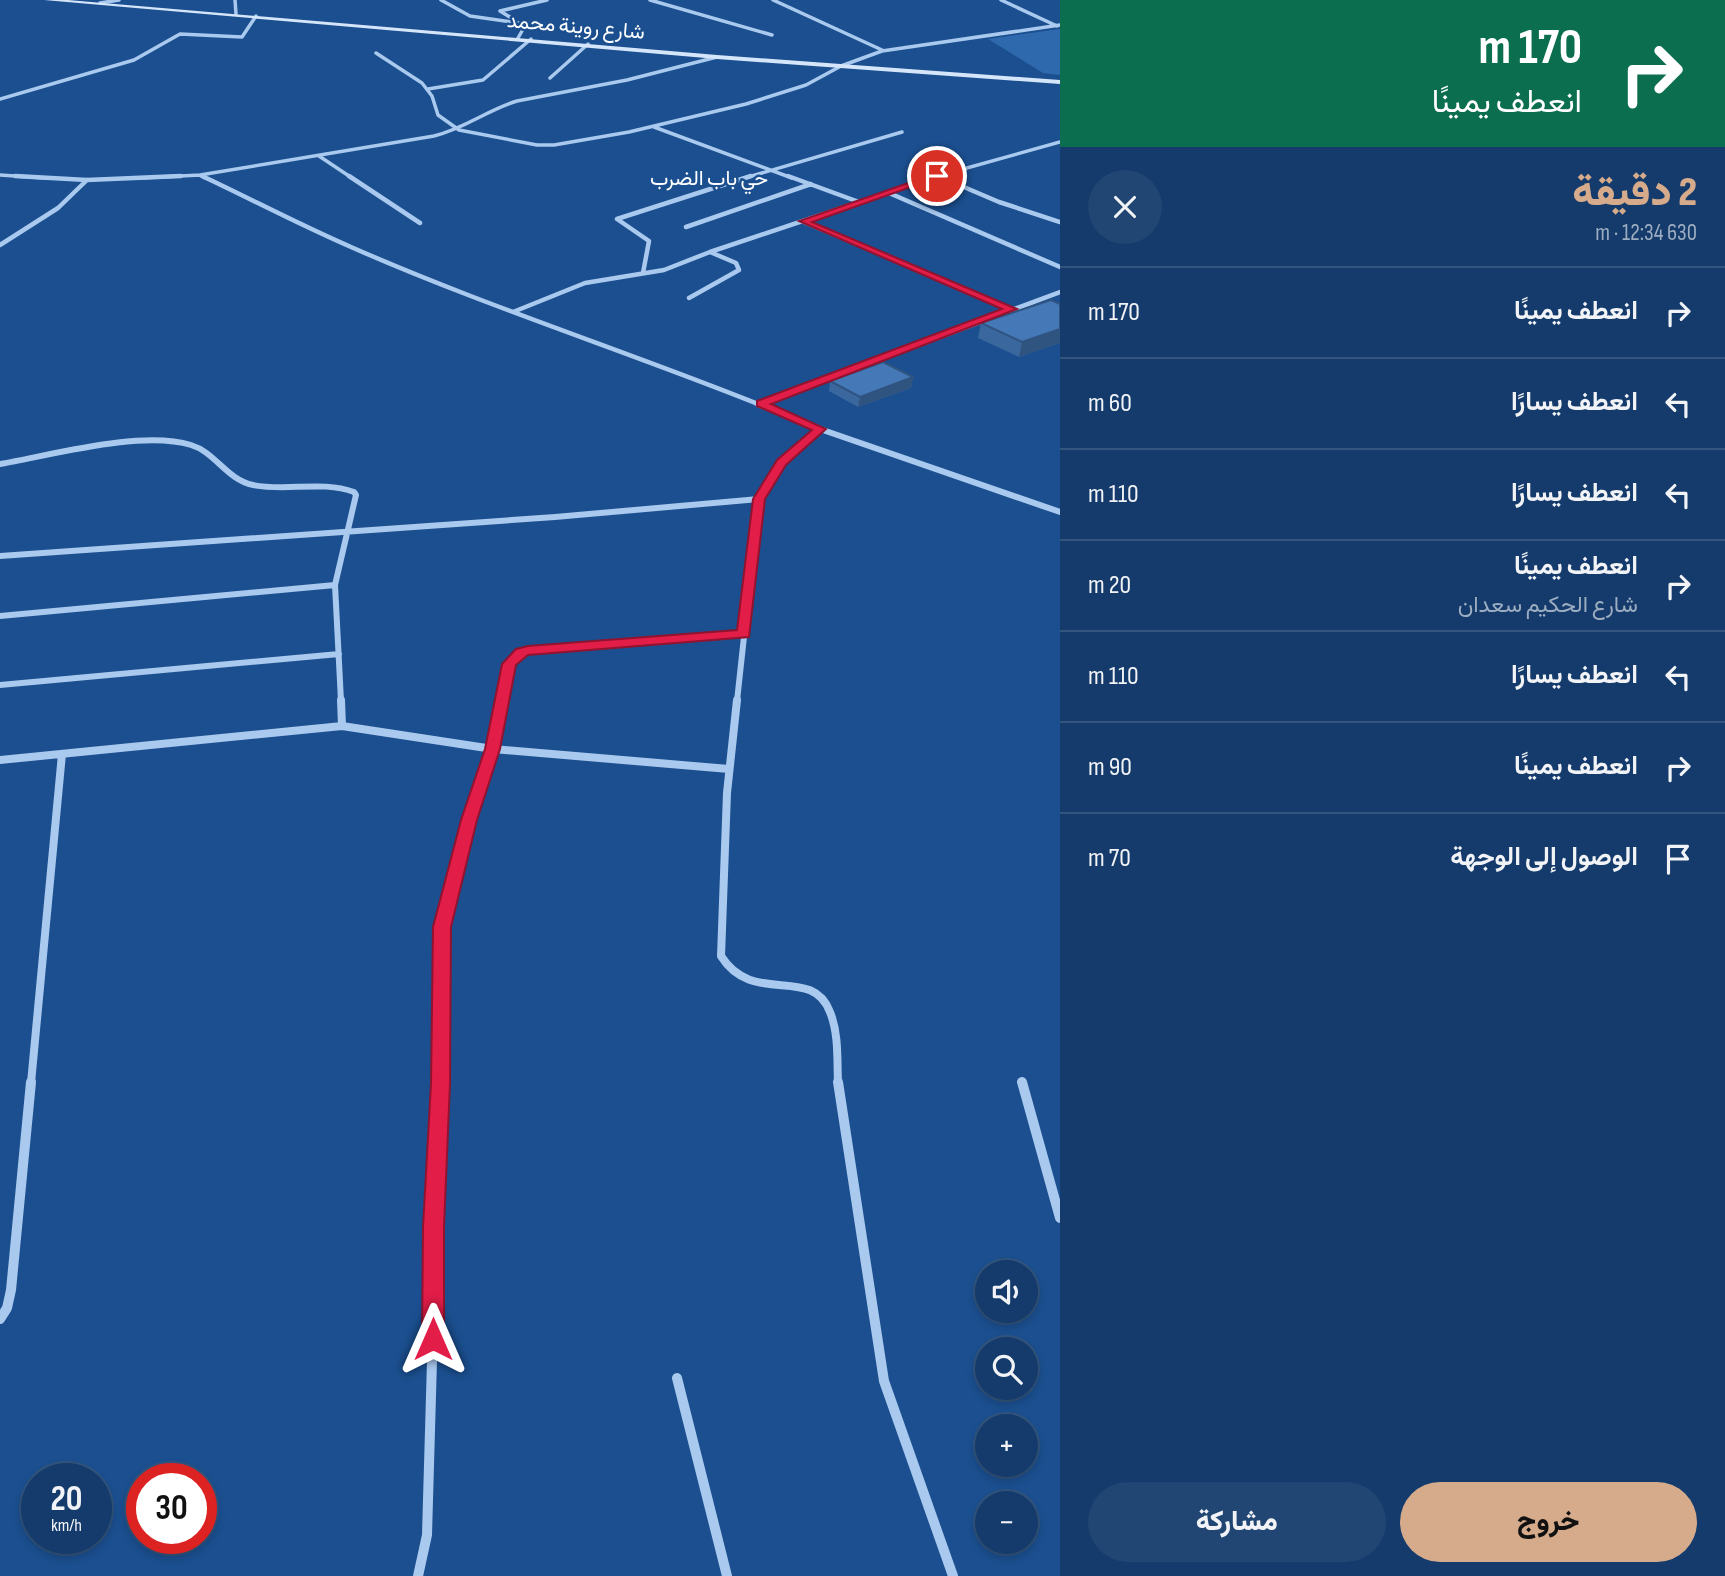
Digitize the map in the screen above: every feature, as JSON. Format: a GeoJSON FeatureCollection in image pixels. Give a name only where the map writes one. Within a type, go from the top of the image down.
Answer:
{"type":"FeatureCollection","features":[{"type":"Feature","properties":{"kind":"main road","name":"شارع روينة محمد"},"geometry":{"type":"LineString","coordinates":[[47,0],[531,39],[717,57],[1060,82]]}},
{"type":"Feature","properties":{"kind":"street"},"geometry":{"type":"LineString","coordinates":[[100,4],[119,0]]}},
{"type":"Feature","properties":{"kind":"street"},"geometry":{"type":"LineString","coordinates":[[235,0],[236,14]]}},
{"type":"Feature","properties":{"kind":"street"},"geometry":{"type":"LineString","coordinates":[[441,0],[470,16],[527,25],[518,38]]}},
{"type":"Feature","properties":{"kind":"street"},"geometry":{"type":"LineString","coordinates":[[516,22],[500,10],[547,0]]}},
{"type":"Feature","properties":{"kind":"street"},"geometry":{"type":"LineString","coordinates":[[650,0],[772,35]]}},
{"type":"Feature","properties":{"kind":"street"},"geometry":{"type":"LineString","coordinates":[[773,0],[883,51]]}},
{"type":"Feature","properties":{"kind":"street"},"geometry":{"type":"LineString","coordinates":[[1000,0],[1059,26]]}},
{"type":"Feature","properties":{"kind":"street"},"geometry":{"type":"LineString","coordinates":[[0,99],[134,60],[180,34],[242,37],[256,16]]}},
{"type":"Feature","properties":{"kind":"street"},"geometry":{"type":"LineString","coordinates":[[376,53],[413,76],[428,89],[438,115],[459,130],[537,145],[580,141],[654,127],[783,93],[827,75],[841,66],[883,51],[1059,26]]}},
{"type":"Feature","properties":{"kind":"street"},"geometry":{"type":"LineString","coordinates":[[428,89],[483,80],[531,39]]}},
{"type":"Feature","properties":{"kind":"street"},"geometry":{"type":"LineString","coordinates":[[550,78],[588,44]]}},
{"type":"Feature","properties":{"kind":"street"},"geometry":{"type":"LineString","coordinates":[[0,175],[87,180],[200,175],[384,146],[459,130],[502,106],[517,101],[627,80],[717,57]]}},
{"type":"Feature","properties":{"kind":"street"},"geometry":{"type":"LineString","coordinates":[[654,127],[860,203]]}},
{"type":"Feature","properties":{"kind":"street"},"geometry":{"type":"LineString","coordinates":[[643,273],[649,241],[617,219],[772,169],[902,132]]}},
{"type":"Feature","properties":{"kind":"street"},"geometry":{"type":"LineString","coordinates":[[513,313],[585,283],[664,270],[937,176],[1060,142]]}},
{"type":"Feature","properties":{"kind":"street"},"geometry":{"type":"LineString","coordinates":[[318,156],[420,223]]}},
{"type":"Feature","properties":{"kind":"street"},"geometry":{"type":"LineString","coordinates":[[200,175],[351,247],[513,313],[761,404],[820,429],[1060,512]]}},
{"type":"Feature","properties":{"kind":"street"},"geometry":{"type":"LineString","coordinates":[[937,176],[1018,210],[1060,222]]}},
{"type":"Feature","properties":{"kind":"street"},"geometry":{"type":"LineString","coordinates":[[0,245],[53,213],[76,194],[87,180]]}},
{"type":"Feature","properties":{"kind":"street"},"geometry":{"type":"LineString","coordinates":[[686,227],[811,184]]}},
{"type":"Feature","properties":{"kind":"street"},"geometry":{"type":"LineString","coordinates":[[889,193],[1060,267]]}},
{"type":"Feature","properties":{"kind":"street"},"geometry":{"type":"LineString","coordinates":[[804,221],[1012,309]]}},
{"type":"Feature","properties":{"kind":"street"},"geometry":{"type":"LineString","coordinates":[[689,298],[739,270],[736,263],[710,252]]}},
{"type":"Feature","properties":{"kind":"street"},"geometry":{"type":"LineString","coordinates":[[761,404],[1060,292]]}},
{"type":"Feature","properties":{"kind":"street"},"geometry":{"type":"LineString","coordinates":[[820,429],[781,463],[759,499],[729,769],[721,956],[725,968],[733,977],[748,982],[800,986],[820,995],[830,1011],[840,1100],[884,1379],[912,1463],[942,1534],[953,1576]]}},
{"type":"Feature","properties":{"kind":"street"},"geometry":{"type":"LineString","coordinates":[[0,464],[105,446],[181,442],[202,450],[228,474],[251,485],[350,490],[356,495],[335,585],[342,726]]}},
{"type":"Feature","properties":{"kind":"street"},"geometry":{"type":"LineString","coordinates":[[0,556],[759,499]]}},
{"type":"Feature","properties":{"kind":"street"},"geometry":{"type":"LineString","coordinates":[[0,616],[335,585]]}},
{"type":"Feature","properties":{"kind":"street"},"geometry":{"type":"LineString","coordinates":[[418,1576],[427,1535],[442,927],[468,824],[493,749],[509,664],[521,652],[744,634]]}},
{"type":"Feature","properties":{"kind":"street"},"geometry":{"type":"LineString","coordinates":[[0,685],[339,654]]}},
{"type":"Feature","properties":{"kind":"street"},"geometry":{"type":"LineString","coordinates":[[0,760],[342,726],[493,749],[729,769]]}},
{"type":"Feature","properties":{"kind":"street"},"geometry":{"type":"LineString","coordinates":[[0,1319],[7,1308],[11,1290],[62,754]]}},
{"type":"Feature","properties":{"kind":"street"},"geometry":{"type":"LineString","coordinates":[[1022,1081],[1060,1217]]}},
{"type":"Feature","properties":{"kind":"street"},"geometry":{"type":"LineString","coordinates":[[677,1378],[727,1576]]}},
{"type":"Feature","properties":{"kind":"shaded area"},"geometry":{"type":"Polygon","coordinates":[[[1060,29],[1060,75],[1043,73],[988,39],[1060,29]]]}},
{"type":"Feature","properties":{"kind":"building"},"geometry":{"type":"Polygon","coordinates":[[[1051,300],[1060,304],[1060,329],[1022,342],[981,323],[1051,300]]]}},
{"type":"Feature","properties":{"kind":"building"},"geometry":{"type":"Polygon","coordinates":[[[883,362],[913,377],[860,397],[830,381],[883,362]]]}},
{"type":"Feature","properties":{"kind":"district","name":"حي باب الضرب"},"geometry":{"type":"Point","coordinates":[709,178]}},
{"type":"Feature","properties":{"kind":"route"},"geometry":{"type":"LineString","coordinates":[[433,1339],[433,1227],[440,1083],[442,927],[475,798],[493,749],[509,664],[521,652],[528,650],[744,634],[759,499],[781,463],[820,429],[761,404],[1012,309],[804,221],[937,176]]}}]}
